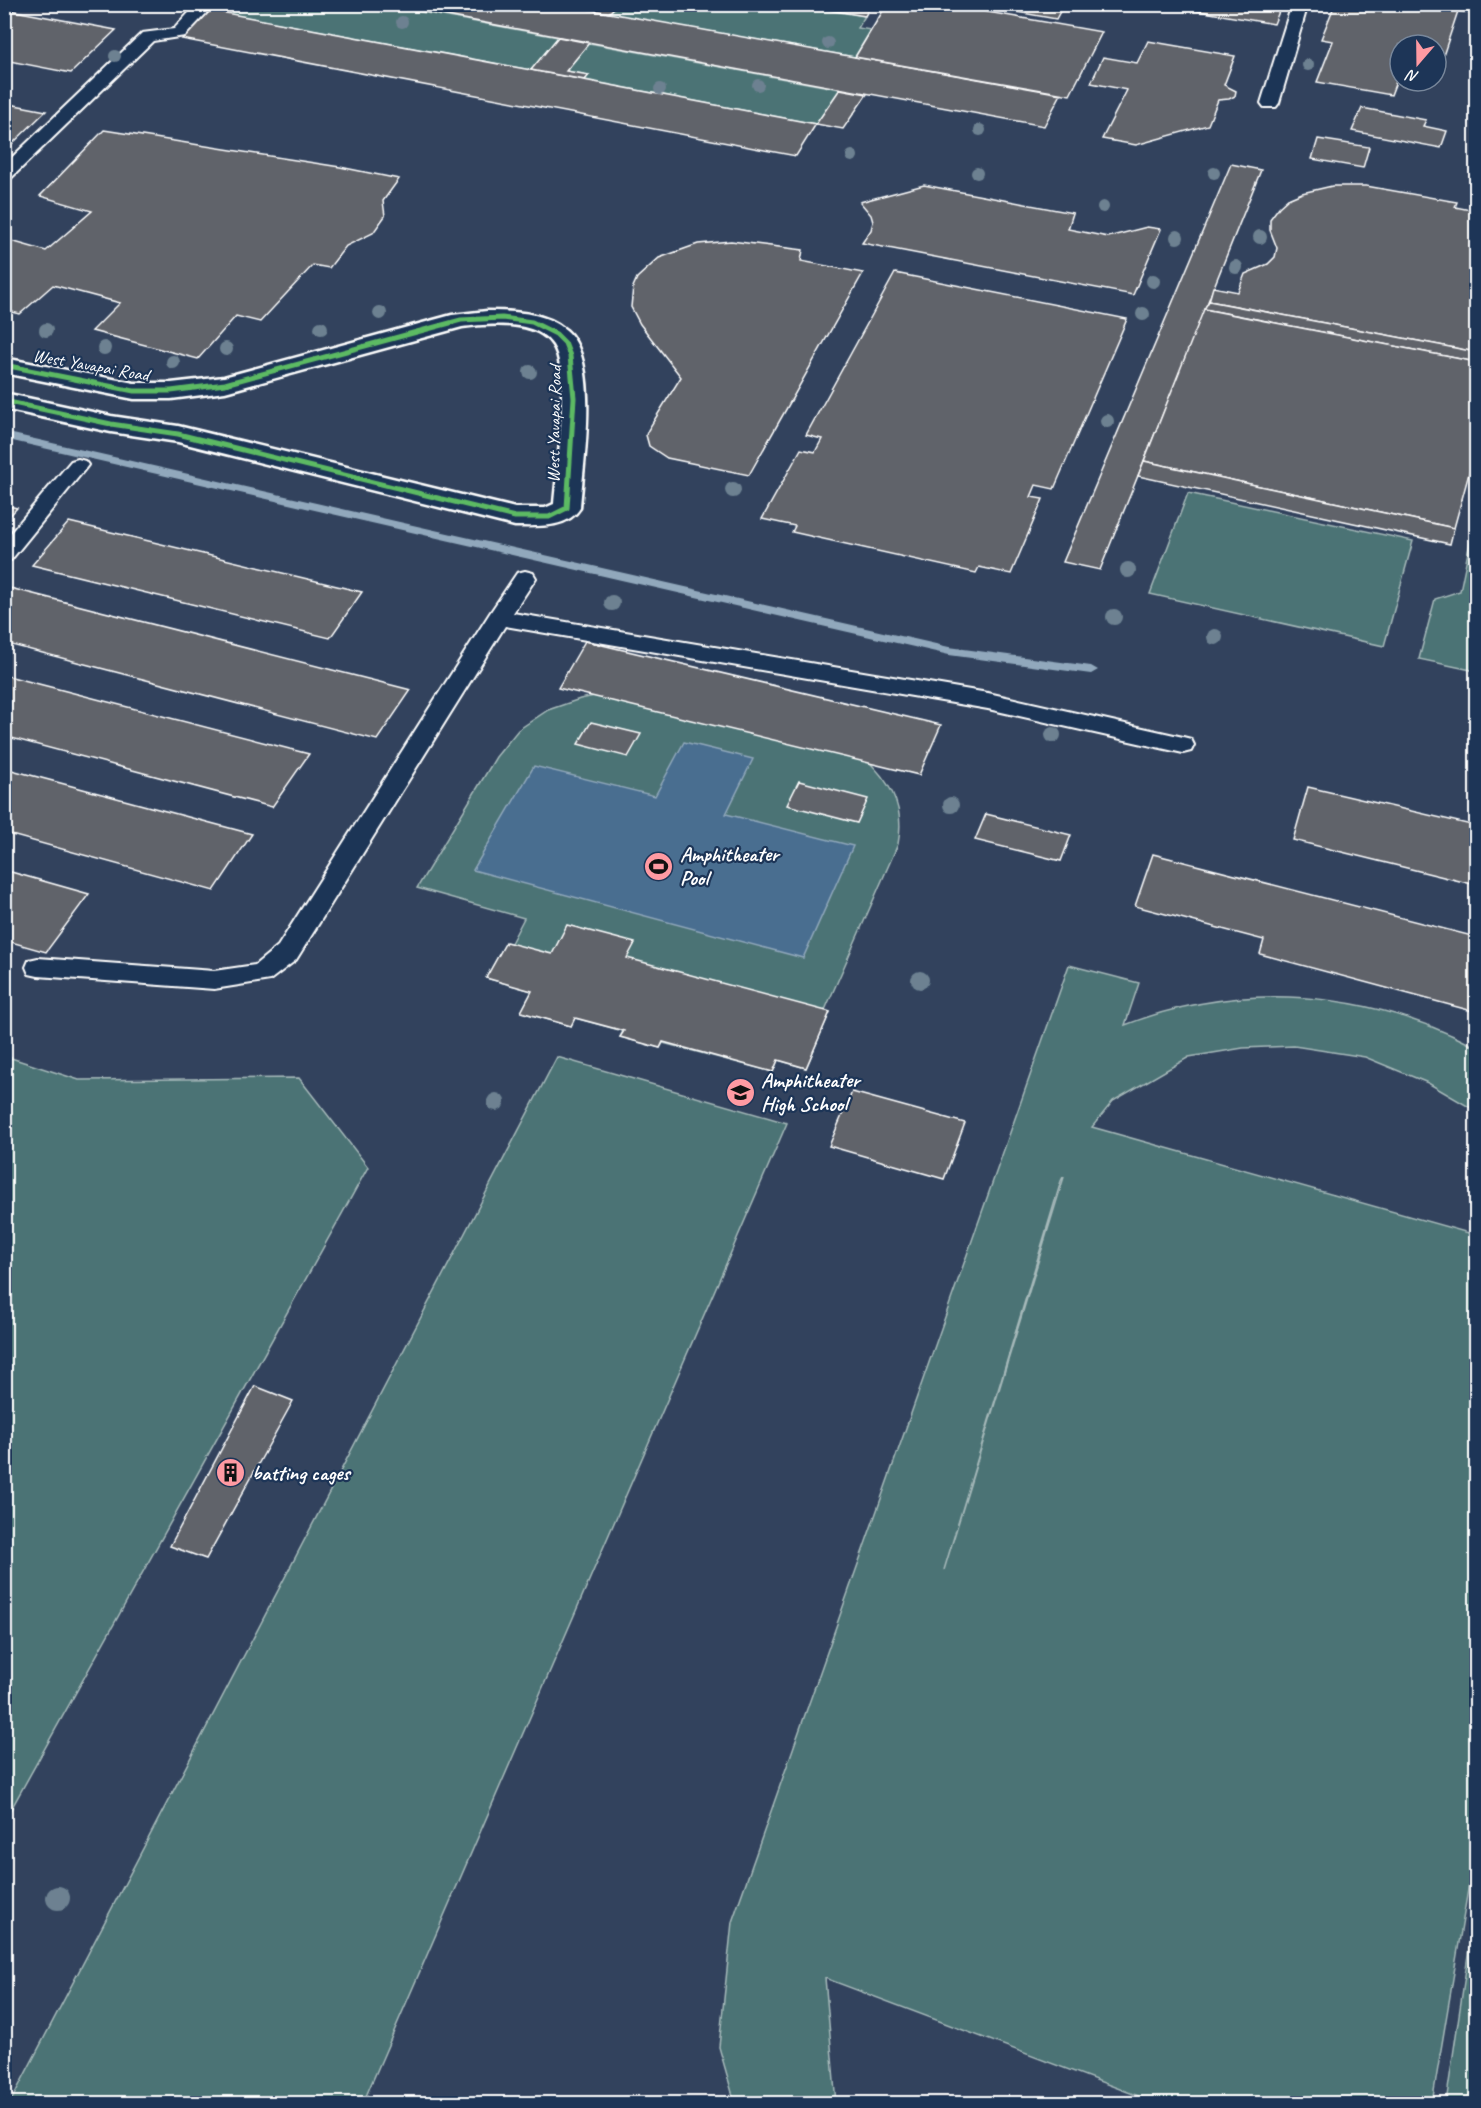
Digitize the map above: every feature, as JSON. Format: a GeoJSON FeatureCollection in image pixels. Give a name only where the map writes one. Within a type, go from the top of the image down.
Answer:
{"type":"FeatureCollection","features":[{"type":"Feature","properties":{"kind":"street","name":"West Yavapai Road"},"geometry":{"type":"LineString","coordinates":[[4,365],[134,391],[171,391],[225,384],[461,320],[491,316],[515,319],[555,334],[564,343],[570,356],[574,392],[567,508],[549,518],[515,516],[182,435],[111,424],[4,402]]}},
{"type":"Feature","properties":{"kind":"lane"},"geometry":{"type":"LineString","coordinates":[[4,175],[148,38],[179,33],[207,4]]}},
{"type":"Feature","properties":{"kind":"lane"},"geometry":{"type":"LineString","coordinates":[[1270,103],[1300,4]]}},
{"type":"Feature","properties":{"kind":"lane"},"geometry":{"type":"LineString","coordinates":[[4,555],[78,465]]}},
{"type":"Feature","properties":{"kind":"lane"},"geometry":{"type":"LineString","coordinates":[[38,967],[214,980],[261,973],[287,953],[525,578]]}},
{"type":"Feature","properties":{"kind":"lane"},"geometry":{"type":"LineString","coordinates":[[498,618],[987,701],[1183,745]]}},
{"type":"Feature","properties":{"kind":"shaded area","name":"Amphitheater High School"},"geometry":{"type":"Polygon","coordinates":[[[5,5],[1476,5],[1476,2103],[5,2103],[5,5]]]}},
{"type":"Feature","properties":{"kind":"shaded area","name":"Amphitheater Pool"},"geometry":{"type":"Polygon","coordinates":[[[684,742],[753,759],[726,814],[853,846],[803,958],[473,870],[534,766],[655,796],[684,742]]]}},
{"type":"Feature","properties":{"kind":"green space"},"geometry":{"type":"Polygon","coordinates":[[[239,5],[382,5],[558,37],[531,70],[229,14],[239,5]]]}},
{"type":"Feature","properties":{"kind":"green space"},"geometry":{"type":"Polygon","coordinates":[[[594,5],[795,5],[865,16],[858,28],[871,30],[855,57],[609,14],[613,8],[594,5]]]}},
{"type":"Feature","properties":{"kind":"green space"},"geometry":{"type":"Polygon","coordinates":[[[589,43],[840,89],[816,124],[585,80],[589,75],[566,71],[589,43]]]}},
{"type":"Feature","properties":{"kind":"green space"},"geometry":{"type":"Polygon","coordinates":[[[1188,493],[1413,541],[1384,646],[1150,594],[1188,493]]]}},
{"type":"Feature","properties":{"kind":"green space"},"geometry":{"type":"Polygon","coordinates":[[[1476,513],[1476,671],[1419,659],[1435,599],[1460,591],[1476,513]]]}},
{"type":"Feature","properties":{"kind":"green space","name":"Amphitheater Pool"},"geometry":{"type":"Polygon","coordinates":[[[609,693],[859,752],[878,772],[892,793],[899,816],[898,844],[825,1010],[830,1012],[806,1068],[778,1060],[773,1072],[663,1043],[660,1048],[620,1037],[623,1031],[575,1018],[571,1026],[521,1012],[532,991],[486,978],[506,942],[511,943],[524,918],[417,888],[496,757],[518,730],[548,710],[580,699],[609,693]]]}},
{"type":"Feature","properties":{"kind":"green space"},"geometry":{"type":"Polygon","coordinates":[[[1069,965],[1139,983],[1125,1025],[1169,1011],[1213,1001],[1258,997],[1303,998],[1348,1003],[1391,1013],[1434,1028],[1476,1047],[1476,1111],[1428,1083],[1365,1057],[1294,1046],[1243,1048],[1189,1057],[1113,1101],[1092,1127],[1476,1235],[1476,1842],[1432,2103],[1157,2103],[825,1978],[836,2103],[735,2103],[719,2047],[732,1922],[1069,965]],[[1064,1177],[1061,1181],[944,1570],[1064,1177]]]}},
{"type":"Feature","properties":{"kind":"green space"},"geometry":{"type":"Polygon","coordinates":[[[5,1056],[79,1080],[299,1078],[368,1167],[5,1820],[5,1056]]]}},
{"type":"Feature","properties":{"kind":"green space"},"geometry":{"type":"Polygon","coordinates":[[[557,1057],[787,1123],[363,2103],[10,2103],[557,1057]]]}},
{"type":"Feature","properties":{"kind":"green space"},"geometry":{"type":"Polygon","coordinates":[[[1476,1901],[1476,2103],[1446,2103],[1476,1901]]]}},
{"type":"Feature","properties":{"kind":"building"},"geometry":{"type":"Polygon","coordinates":[[[382,4],[559,4],[1061,94],[1044,126],[382,4]]]}},
{"type":"Feature","properties":{"kind":"building"},"geometry":{"type":"Polygon","coordinates":[[[594,4],[614,8],[609,13],[563,5],[594,4]]]}},
{"type":"Feature","properties":{"kind":"building"},"geometry":{"type":"Polygon","coordinates":[[[795,4],[872,4],[865,16],[795,4]]]}},
{"type":"Feature","properties":{"kind":"building"},"geometry":{"type":"Polygon","coordinates":[[[887,4],[942,4],[1102,32],[1070,95],[855,57],[887,4]]]}},
{"type":"Feature","properties":{"kind":"building"},"geometry":{"type":"Polygon","coordinates":[[[974,4],[1064,4],[1056,19],[974,4]]]}},
{"type":"Feature","properties":{"kind":"building"},"geometry":{"type":"Polygon","coordinates":[[[1157,4],[1282,4],[1274,24],[1157,4]]]}},
{"type":"Feature","properties":{"kind":"building"},"geometry":{"type":"Polygon","coordinates":[[[1335,4],[1476,4],[1476,14],[1458,11],[1448,41],[1448,33],[1388,33],[1388,93],[1392,93],[1391,95],[1317,82],[1333,41],[1321,39],[1335,4]]]}},
{"type":"Feature","properties":{"kind":"building"},"geometry":{"type":"Polygon","coordinates":[[[4,9],[116,30],[71,73],[4,60],[4,9]]]}},
{"type":"Feature","properties":{"kind":"building"},"geometry":{"type":"Polygon","coordinates":[[[210,10],[816,124],[796,156],[182,39],[210,10]]]}},
{"type":"Feature","properties":{"kind":"building"},"geometry":{"type":"Polygon","coordinates":[[[558,37],[589,43],[566,71],[589,75],[585,80],[531,70],[558,37]]]}},
{"type":"Feature","properties":{"kind":"building"},"geometry":{"type":"Polygon","coordinates":[[[1148,41],[1235,56],[1224,85],[1236,91],[1235,96],[1218,100],[1208,125],[1136,145],[1102,139],[1127,90],[1091,83],[1103,57],[1137,63],[1148,41]]]}},
{"type":"Feature","properties":{"kind":"building"},"geometry":{"type":"Polygon","coordinates":[[[840,89],[867,94],[843,129],[816,124],[840,89]]]}},
{"type":"Feature","properties":{"kind":"building"},"geometry":{"type":"Polygon","coordinates":[[[4,103],[46,111],[12,144],[4,142],[4,103]]]}},
{"type":"Feature","properties":{"kind":"building"},"geometry":{"type":"Polygon","coordinates":[[[1362,108],[1426,120],[1423,126],[1447,131],[1441,148],[1352,131],[1362,108]]]}},
{"type":"Feature","properties":{"kind":"building"},"geometry":{"type":"Polygon","coordinates":[[[104,130],[340,167],[399,179],[383,201],[385,216],[373,233],[346,246],[329,268],[313,265],[260,322],[236,316],[198,359],[92,331],[120,303],[53,285],[20,314],[4,310],[4,239],[46,251],[92,211],[40,196],[104,130]]]}},
{"type":"Feature","properties":{"kind":"building"},"geometry":{"type":"Polygon","coordinates":[[[1318,139],[1369,147],[1363,168],[1312,159],[1318,139]]]}},
{"type":"Feature","properties":{"kind":"building"},"geometry":{"type":"Polygon","coordinates":[[[1231,164],[1261,170],[1100,570],[1063,562],[1231,164]]]}},
{"type":"Feature","properties":{"kind":"building"},"geometry":{"type":"Polygon","coordinates":[[[924,185],[1073,213],[1068,229],[1108,237],[1147,227],[1161,229],[1133,295],[862,243],[871,230],[873,222],[871,215],[860,202],[924,185]]]}},
{"type":"Feature","properties":{"kind":"building"},"geometry":{"type":"Polygon","coordinates":[[[1332,186],[1366,186],[1457,202],[1455,207],[1476,211],[1476,352],[1209,301],[1213,287],[1238,292],[1245,274],[1268,264],[1275,257],[1277,248],[1270,230],[1270,219],[1279,207],[1288,199],[1302,193],[1332,186]]]}},
{"type":"Feature","properties":{"kind":"building"},"geometry":{"type":"Polygon","coordinates":[[[731,241],[803,250],[801,261],[863,273],[749,475],[667,458],[649,446],[646,435],[648,430],[681,377],[640,324],[631,307],[633,287],[637,278],[659,258],[698,244],[731,241]]]}},
{"type":"Feature","properties":{"kind":"building"},"geometry":{"type":"Polygon","coordinates":[[[895,273],[1127,319],[1054,489],[1036,485],[1031,497],[1043,499],[1011,574],[979,567],[976,573],[792,532],[795,526],[762,519],[801,449],[815,452],[822,439],[806,435],[895,273]]]}},
{"type":"Feature","properties":{"kind":"building"},"geometry":{"type":"Polygon","coordinates":[[[1209,301],[1476,352],[1476,362],[1204,309],[1209,301]]]}},
{"type":"Feature","properties":{"kind":"building"},"geometry":{"type":"Polygon","coordinates":[[[1204,309],[1476,362],[1476,448],[1454,528],[1144,461],[1204,309]]]}},
{"type":"Feature","properties":{"kind":"building"},"geometry":{"type":"Polygon","coordinates":[[[1144,461],[1454,528],[1450,544],[1138,476],[1144,461]]]}},
{"type":"Feature","properties":{"kind":"building"},"geometry":{"type":"Polygon","coordinates":[[[4,505],[17,508],[4,522],[4,505]]]}},
{"type":"Feature","properties":{"kind":"building"},"geometry":{"type":"Polygon","coordinates":[[[69,522],[362,592],[330,638],[32,565],[69,522]]]}},
{"type":"Feature","properties":{"kind":"building"},"geometry":{"type":"Polygon","coordinates":[[[10,588],[411,690],[377,740],[4,643],[4,595],[10,588]]]}},
{"type":"Feature","properties":{"kind":"building"},"geometry":{"type":"Polygon","coordinates":[[[585,641],[941,725],[919,775],[558,688],[585,641]]]}},
{"type":"Feature","properties":{"kind":"building"},"geometry":{"type":"Polygon","coordinates":[[[4,675],[309,754],[272,807],[4,736],[4,675]]]}},
{"type":"Feature","properties":{"kind":"building"},"geometry":{"type":"Polygon","coordinates":[[[591,722],[641,734],[628,757],[578,744],[591,722]]]}},
{"type":"Feature","properties":{"kind":"building"},"geometry":{"type":"Polygon","coordinates":[[[4,768],[252,834],[214,891],[4,833],[4,768]]]}},
{"type":"Feature","properties":{"kind":"building"},"geometry":{"type":"Polygon","coordinates":[[[799,781],[868,799],[857,823],[787,805],[799,781]]]}},
{"type":"Feature","properties":{"kind":"building"},"geometry":{"type":"Polygon","coordinates":[[[1308,787],[1476,826],[1476,885],[1293,840],[1308,787]]]}},
{"type":"Feature","properties":{"kind":"building"},"geometry":{"type":"Polygon","coordinates":[[[986,814],[1071,835],[1061,861],[975,840],[986,814]]]}},
{"type":"Feature","properties":{"kind":"building"},"geometry":{"type":"Polygon","coordinates":[[[1153,854],[1476,937],[1476,1012],[1260,954],[1264,940],[1135,906],[1153,854]]]}},
{"type":"Feature","properties":{"kind":"building"},"geometry":{"type":"Polygon","coordinates":[[[4,870],[89,894],[46,952],[4,940],[4,870]]]}},
{"type":"Feature","properties":{"kind":"building"},"geometry":{"type":"Polygon","coordinates":[[[567,925],[635,943],[627,958],[830,1012],[806,1068],[778,1060],[773,1072],[663,1042],[660,1048],[620,1037],[624,1031],[575,1018],[571,1026],[521,1012],[532,991],[486,978],[506,942],[552,954],[567,925]]]}},
{"type":"Feature","properties":{"kind":"building"},"geometry":{"type":"Polygon","coordinates":[[[852,1092],[965,1123],[944,1179],[829,1146],[852,1092]]]}},
{"type":"Feature","properties":{"kind":"building","name":"batting cages"},"geometry":{"type":"Polygon","coordinates":[[[255,1386],[293,1401],[206,1559],[170,1546],[255,1386]]]}},
{"type":"Feature","properties":{"kind":"waterway"},"geometry":{"type":"LineString","coordinates":[[4,435],[949,651],[1091,670]]}},
{"type":"Feature","properties":{"kind":"cycle path"},"geometry":{"type":"LineString","coordinates":[[4,365],[134,391],[171,391],[225,384],[461,320],[502,318],[532,322],[556,334],[565,343],[570,356],[573,375],[574,422],[567,508],[549,517],[515,517],[178,434],[111,424],[4,401]]}},
{"type":"Feature","properties":{"kind":"place","name":"Amphitheater Pool"},"geometry":{"type":"Point","coordinates":[659,866]}},
{"type":"Feature","properties":{"kind":"place","name":"Amphitheater High School"},"geometry":{"type":"Point","coordinates":[740,1092]}},
{"type":"Feature","properties":{"kind":"place","name":"batting cages"},"geometry":{"type":"Point","coordinates":[231,1473]}}]}
